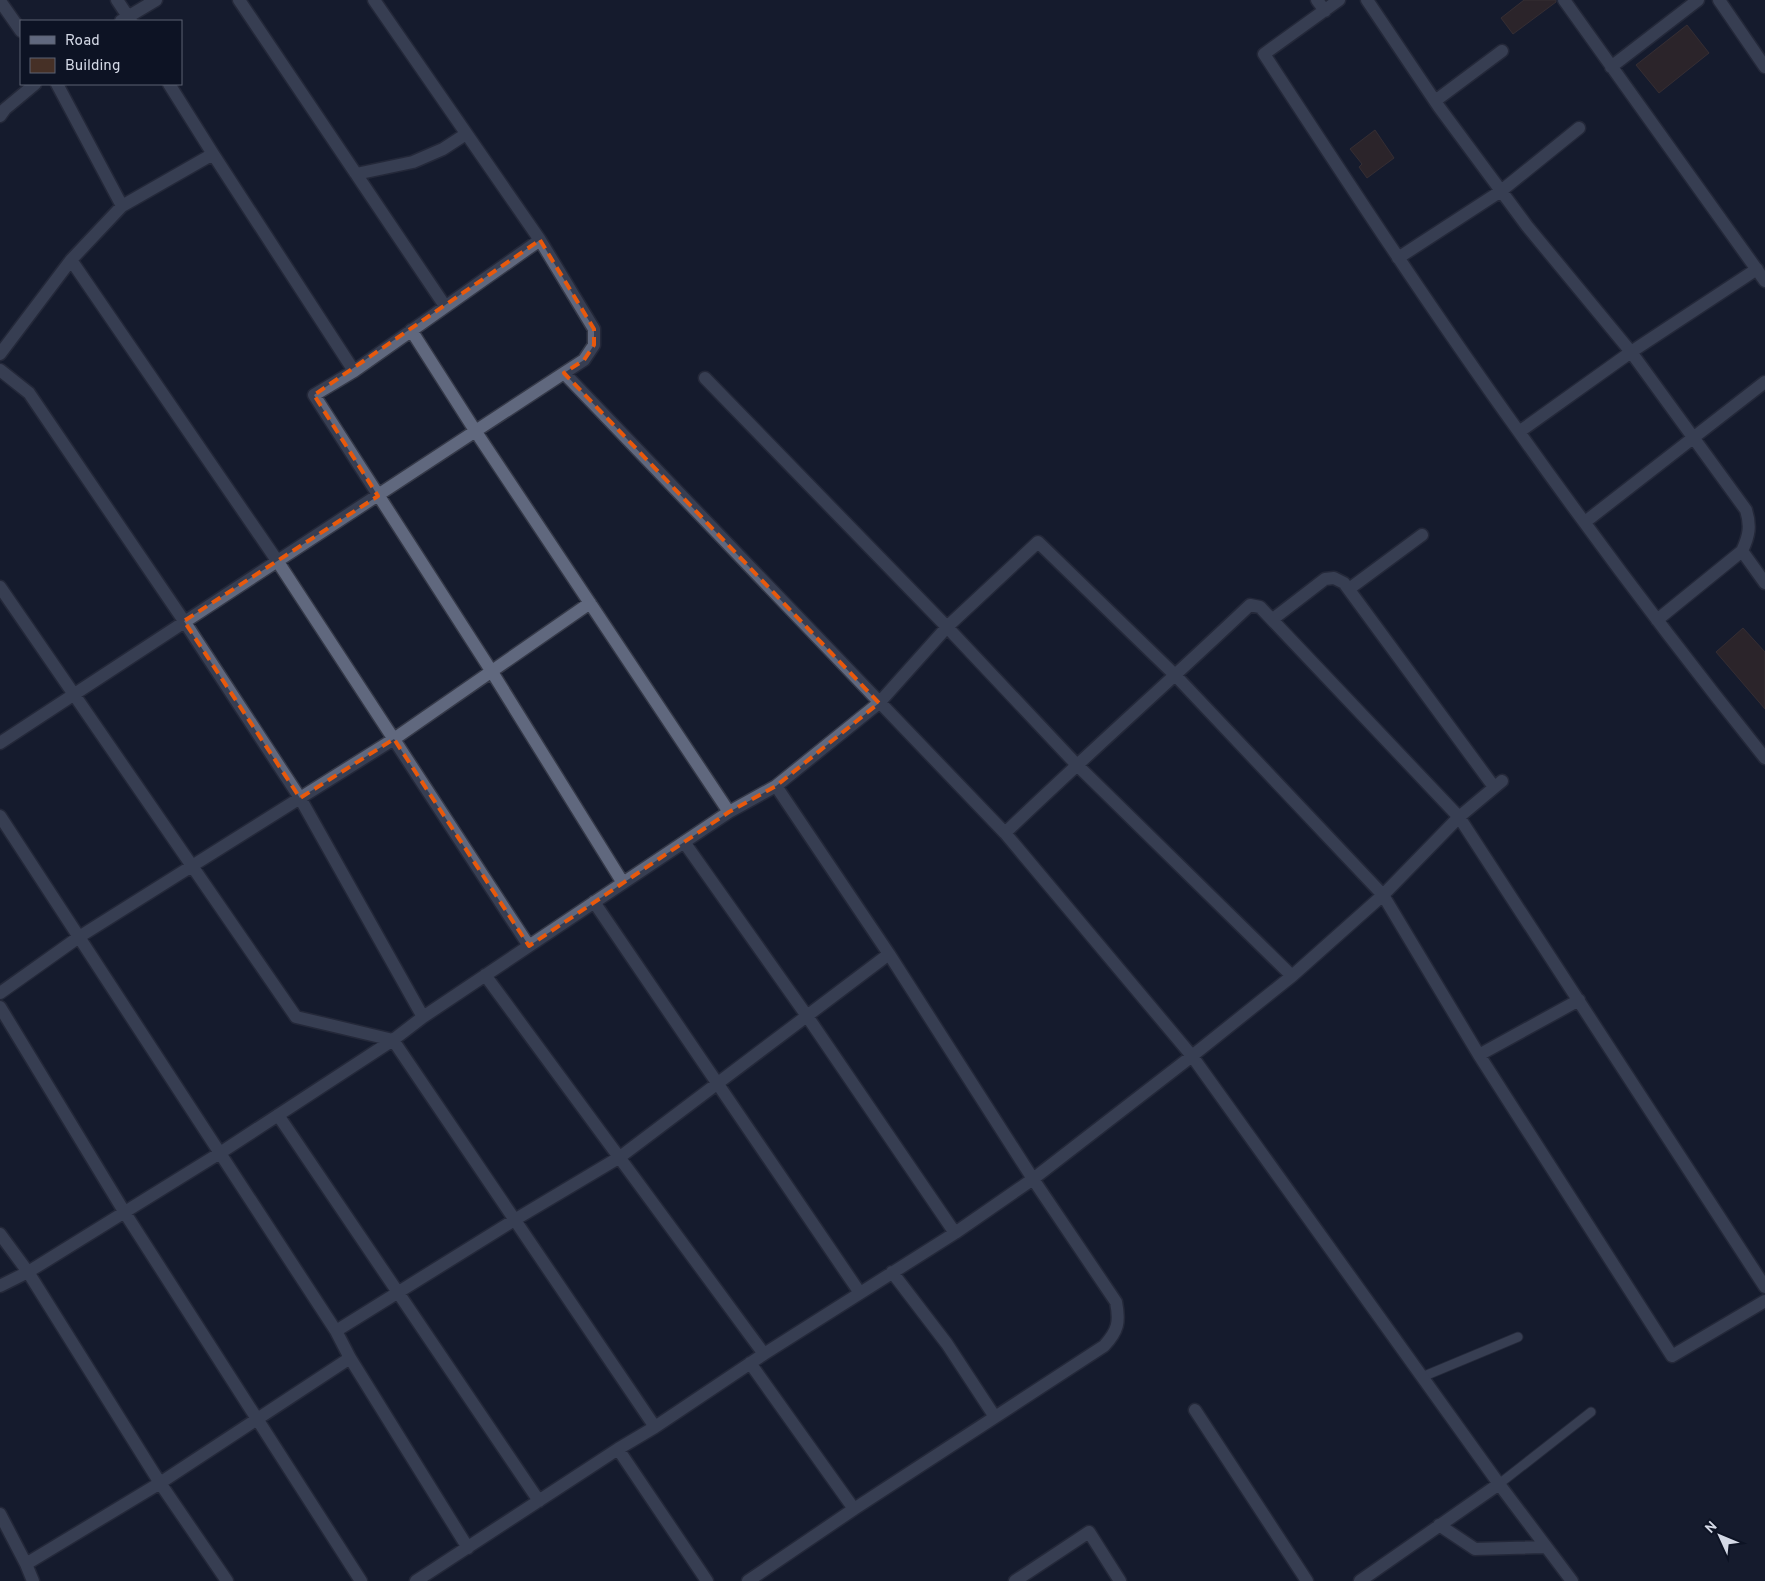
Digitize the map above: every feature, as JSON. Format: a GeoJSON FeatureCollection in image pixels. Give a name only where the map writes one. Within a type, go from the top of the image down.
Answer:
{"type":"FeatureCollection","features":[{"type":"Feature","properties":{"kind":"street"},"geometry":{"type":"LineString","coordinates":[[117,0],[127,20],[156,0]]}},
{"type":"Feature","properties":{"kind":"street"},"geometry":{"type":"LineString","coordinates":[[239,0],[444,306]]}},
{"type":"Feature","properties":{"kind":"street"},"geometry":{"type":"LineString","coordinates":[[0,743],[584,360],[594,345],[594,329],[540,240],[374,0]]}},
{"type":"Feature","properties":{"kind":"street"},"geometry":{"type":"LineString","coordinates":[[1339,0],[1321,5],[1264,54],[1398,258],[1518,432],[1687,661],[1765,758]]}},
{"type":"Feature","properties":{"kind":"street"},"geometry":{"type":"LineString","coordinates":[[1367,0],[1435,101],[1527,226],[1631,352],[1746,510],[1750,524],[1749,537],[1742,551],[1657,620]]}},
{"type":"Feature","properties":{"kind":"street"},"geometry":{"type":"LineString","coordinates":[[1564,0],[1765,281]]}},
{"type":"Feature","properties":{"kind":"street"},"geometry":{"type":"LineString","coordinates":[[1611,67],[1698,0]]}},
{"type":"Feature","properties":{"kind":"street"},"geometry":{"type":"LineString","coordinates":[[1719,0],[1765,66]]}},
{"type":"Feature","properties":{"kind":"street"},"geometry":{"type":"LineString","coordinates":[[0,1],[20,30]]}},
{"type":"Feature","properties":{"kind":"street"},"geometry":{"type":"LineString","coordinates":[[1435,101],[1502,51]]}},
{"type":"Feature","properties":{"kind":"street"},"geometry":{"type":"LineString","coordinates":[[0,116],[5,109],[34,85]]}},
{"type":"Feature","properties":{"kind":"street"},"geometry":{"type":"LineString","coordinates":[[58,85],[122,206]]}},
{"type":"Feature","properties":{"kind":"street"},"geometry":{"type":"LineString","coordinates":[[171,85],[213,154],[354,370]]}},
{"type":"Feature","properties":{"kind":"street"},"geometry":{"type":"LineString","coordinates":[[1398,258],[1501,191],[1579,128]]}},
{"type":"Feature","properties":{"kind":"street"},"geometry":{"type":"LineString","coordinates":[[356,174],[413,162],[443,149],[466,134]]}},
{"type":"Feature","properties":{"kind":"street"},"geometry":{"type":"LineString","coordinates":[[0,354],[71,260],[122,206],[213,154]]}},
{"type":"Feature","properties":{"kind":"street"},"geometry":{"type":"LineString","coordinates":[[540,240],[354,370],[314,395],[492,672],[623,883]]}},
{"type":"Feature","properties":{"kind":"street"},"geometry":{"type":"LineString","coordinates":[[71,260],[278,562],[529,946]]}},
{"type":"Feature","properties":{"kind":"street"},"geometry":{"type":"LineString","coordinates":[[1518,432],[1631,352],[1756,269]]}},
{"type":"Feature","properties":{"kind":"street"},"geometry":{"type":"LineString","coordinates":[[411,330],[476,432],[729,812]]}},
{"type":"Feature","properties":{"kind":"street"},"geometry":{"type":"LineString","coordinates":[[0,370],[29,392],[300,798],[423,1017]]}},
{"type":"Feature","properties":{"kind":"street"},"geometry":{"type":"LineString","coordinates":[[564,373],[1004,833],[1192,1056],[1499,1484],[1572,1581]]}},
{"type":"Feature","properties":{"kind":"street"},"geometry":{"type":"LineString","coordinates":[[705,378],[947,627],[1076,764],[1292,976]]}},
{"type":"Feature","properties":{"kind":"street"},"geometry":{"type":"LineString","coordinates":[[1585,522],[1765,382]]}},
{"type":"Feature","properties":{"kind":"street"},"geometry":{"type":"LineString","coordinates":[[1348,589],[1422,535]]}},
{"type":"Feature","properties":{"kind":"street"},"geometry":{"type":"LineString","coordinates":[[0,1286],[28,1272],[220,1153],[393,1040],[423,1017],[729,812],[776,786],[879,703],[947,627],[1038,542],[1176,676],[1383,896],[1479,1055],[1672,1356],[1765,1301]]}},
{"type":"Feature","properties":{"kind":"street"},"geometry":{"type":"LineString","coordinates":[[1742,551],[1765,583]]}},
{"type":"Feature","properties":{"kind":"street"},"geometry":{"type":"LineString","coordinates":[[416,1581],[655,1427],[750,1363],[955,1233],[1033,1179],[1292,976],[1383,896],[1459,817],[1498,784],[1344,583],[1334,578],[1325,579],[1273,619]]}},
{"type":"Feature","properties":{"kind":"street"},"geometry":{"type":"LineString","coordinates":[[0,587],[296,1016],[393,1040],[516,1219],[655,1427]]}},
{"type":"Feature","properties":{"kind":"street"},"geometry":{"type":"LineString","coordinates":[[0,993],[78,937],[394,739],[590,604]]}},
{"type":"Feature","properties":{"kind":"street"},"geometry":{"type":"LineString","coordinates":[[1004,833],[1076,764],[1176,676],[1250,605],[1260,607],[1459,817],[1765,1287]]}},
{"type":"Feature","properties":{"kind":"street"},"geometry":{"type":"LineString","coordinates":[[751,1580],[854,1509],[1104,1346],[1112,1337],[1119,1318],[1116,1302],[1033,1179],[889,954],[776,786]]}},
{"type":"Feature","properties":{"kind":"street"},"geometry":{"type":"LineString","coordinates":[[0,816],[336,1331],[350,1358],[468,1548]]}},
{"type":"Feature","properties":{"kind":"street"},"geometry":{"type":"LineString","coordinates":[[684,842],[807,1016],[955,1233]]}},
{"type":"Feature","properties":{"kind":"street"},"geometry":{"type":"LineString","coordinates":[[594,902],[860,1293]]}},
{"type":"Feature","properties":{"kind":"street"},"geometry":{"type":"LineString","coordinates":[[336,1331],[620,1157],[889,954]]}},
{"type":"Feature","properties":{"kind":"street"},"geometry":{"type":"LineString","coordinates":[[485,975],[764,1354]]}},
{"type":"Feature","properties":{"kind":"street"},"geometry":{"type":"LineString","coordinates":[[1479,1055],[1579,1000]]}},
{"type":"Feature","properties":{"kind":"street"},"geometry":{"type":"LineString","coordinates":[[0,1007],[125,1213],[361,1581]]}},
{"type":"Feature","properties":{"kind":"street"},"geometry":{"type":"LineString","coordinates":[[278,1115],[539,1501]]}},
{"type":"Feature","properties":{"kind":"street"},"geometry":{"type":"LineString","coordinates":[[0,1234],[28,1272],[160,1483],[227,1581]]}},
{"type":"Feature","properties":{"kind":"street"},"geometry":{"type":"LineString","coordinates":[[892,1272],[947,1344],[995,1417]]}},
{"type":"Feature","properties":{"kind":"street"},"geometry":{"type":"LineString","coordinates":[[26,1564],[160,1483],[350,1358]]}},
{"type":"Feature","properties":{"kind":"street"},"geometry":{"type":"LineString","coordinates":[[750,1363],[854,1509]]}},
{"type":"Feature","properties":{"kind":"street"},"geometry":{"type":"LineString","coordinates":[[1195,1410],[1307,1581]]}},
{"type":"Feature","properties":{"kind":"street"},"geometry":{"type":"LineString","coordinates":[[618,1450],[706,1581]]}},
{"type":"Feature","properties":{"kind":"street"},"geometry":{"type":"LineString","coordinates":[[1360,1581],[1499,1484]]}},
{"type":"Feature","properties":{"kind":"street"},"geometry":{"type":"LineString","coordinates":[[0,1514],[33,1581]]}},
{"type":"Feature","properties":{"kind":"street"},"geometry":{"type":"LineString","coordinates":[[1439,1525],[1475,1549],[1546,1547]]}},
{"type":"Feature","properties":{"kind":"street"},"geometry":{"type":"LineString","coordinates":[[1015,1581],[1089,1532],[1120,1581]]}},
{"type":"Feature","properties":{"kind":"lane"},"geometry":{"type":"LineString","coordinates":[[1422,1377],[1518,1337]]}},
{"type":"Feature","properties":{"kind":"lane"},"geometry":{"type":"LineString","coordinates":[[1499,1484],[1591,1412]]}},
{"type":"Feature","properties":{"kind":"highlighted area"},"geometry":{"type":"Polygon","coordinates":[[[540,240],[594,329],[594,345],[584,360],[564,373],[879,703],[776,786],[729,812],[529,946],[394,739],[300,798],[184,621],[378,496],[314,395],[540,240]]]}},
{"type":"Feature","properties":{"kind":"building"},"geometry":{"type":"Polygon","coordinates":[[[1524,0],[1556,0],[1556,2],[1513,34],[1501,18],[1524,0]]]}},
{"type":"Feature","properties":{"kind":"building"},"geometry":{"type":"Polygon","coordinates":[[[1687,25],[1709,53],[1659,93],[1636,65],[1687,25]]]}},
{"type":"Feature","properties":{"kind":"building"},"geometry":{"type":"Polygon","coordinates":[[[1375,130],[1394,158],[1367,178],[1359,167],[1362,164],[1350,149],[1375,130]]]}},
{"type":"Feature","properties":{"kind":"building"},"geometry":{"type":"Polygon","coordinates":[[[1743,628],[1765,652],[1765,709],[1716,652],[1743,628]]]}}]}
